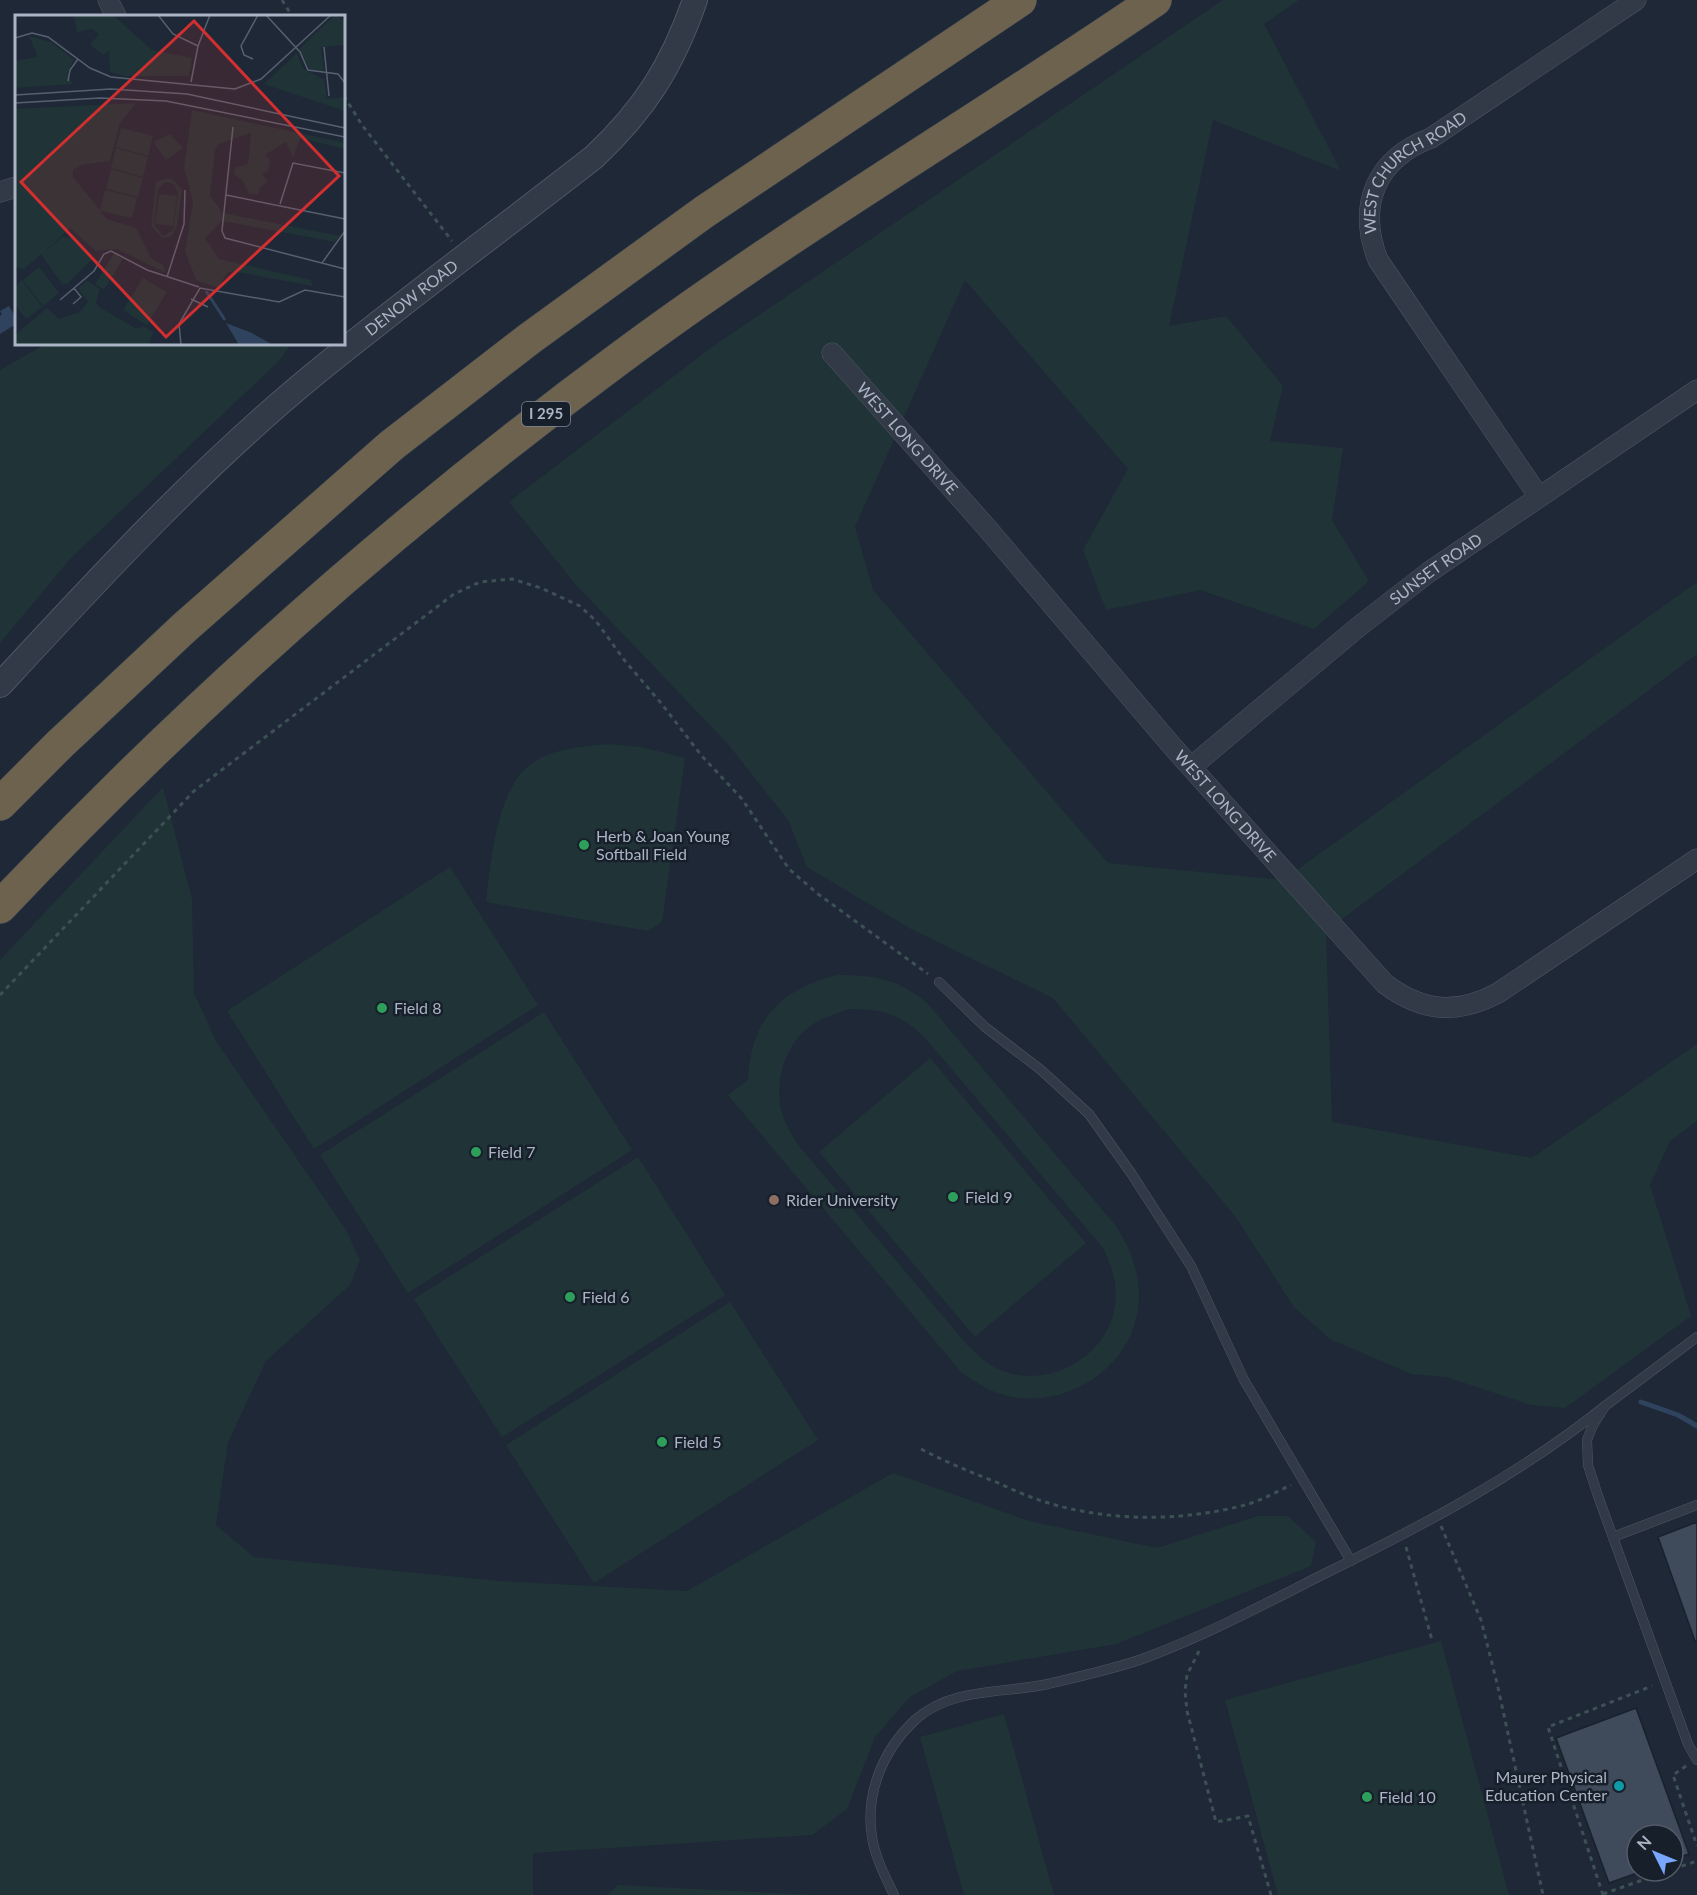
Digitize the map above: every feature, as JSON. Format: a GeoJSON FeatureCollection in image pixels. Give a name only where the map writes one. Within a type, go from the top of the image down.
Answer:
{"type":"FeatureCollection","features":[{"type":"Feature","properties":{"kind":"highway"},"geometry":{"type":"LineString","coordinates":[[0,804],[60,744],[185,627],[392,445],[530,339],[704,212],[1020,0]]}},
{"type":"Feature","properties":{"kind":"highway","name":"I 295"},"geometry":{"type":"LineString","coordinates":[[0,907],[73,832],[213,696],[317,602],[497,452],[621,357],[745,269],[1155,0]]}},
{"type":"Feature","properties":{"kind":"street"},"geometry":{"type":"LineString","coordinates":[[108,0],[116,15]]}},
{"type":"Feature","properties":{"kind":"street","name":"DENOW ROAD"},"geometry":{"type":"LineString","coordinates":[[345,342],[464,257],[594,157],[623,130],[647,100],[668,66],[695,0]]}},
{"type":"Feature","properties":{"kind":"street","name":"WEST CHURCH ROAD"},"geometry":{"type":"LineString","coordinates":[[1539,497],[1378,260],[1371,242],[1368,223],[1371,200],[1378,181],[1404,151],[1431,138],[1636,0]]}},
{"type":"Feature","properties":{"kind":"street"},"geometry":{"type":"LineString","coordinates":[[0,192],[15,187]]}},
{"type":"Feature","properties":{"kind":"street","name":"DENOW ROAD"},"geometry":{"type":"LineString","coordinates":[[0,685],[116,561],[187,490],[337,348]]}},
{"type":"Feature","properties":{"kind":"street","name":"WEST LONG DRIVE"},"geometry":{"type":"LineString","coordinates":[[832,353],[987,528],[1191,767],[1385,984],[1402,996],[1421,1004],[1441,1008],[1460,1007],[1481,1002],[1498,993],[1697,859]]}},
{"type":"Feature","properties":{"kind":"street","name":"SUNSET ROAD"},"geometry":{"type":"LineString","coordinates":[[1191,767],[1357,628],[1429,572],[1697,390]]}},
{"type":"Feature","properties":{"kind":"lane"},"geometry":{"type":"LineString","coordinates":[[939,982],[985,1027],[1041,1070],[1081,1107],[1107,1139],[1191,1266],[1244,1380],[1351,1561]]}},
{"type":"Feature","properties":{"kind":"lane"},"geometry":{"type":"LineString","coordinates":[[894,1895],[881,1867],[872,1837],[871,1800],[880,1769],[895,1740],[917,1718],[940,1703],[969,1694],[1046,1684],[1143,1659],[1201,1636],[1437,1516],[1528,1463],[1566,1437],[1697,1337]]}},
{"type":"Feature","properties":{"kind":"lane"},"geometry":{"type":"LineString","coordinates":[[1605,1406],[1587,1440],[1588,1466],[1688,1744],[1697,1760]]}},
{"type":"Feature","properties":{"kind":"lane"},"geometry":{"type":"LineString","coordinates":[[1613,1537],[1697,1505]]}},
{"type":"Feature","properties":{"kind":"path"},"geometry":{"type":"LineString","coordinates":[[282,0],[291,15]]}},
{"type":"Feature","properties":{"kind":"path"},"geometry":{"type":"LineString","coordinates":[[345,98],[362,125],[464,257]]}},
{"type":"Feature","properties":{"kind":"path"},"geometry":{"type":"LineString","coordinates":[[0,995],[194,791],[454,594],[480,582],[512,579],[541,588],[580,606],[588,613],[700,754],[742,799],[789,869],[818,894],[939,982]]}},
{"type":"Feature","properties":{"kind":"path"},"geometry":{"type":"LineString","coordinates":[[921,1449],[946,1462],[1043,1501],[1081,1511],[1115,1516],[1161,1518],[1246,1505],[1304,1480]]}},
{"type":"Feature","properties":{"kind":"path"},"geometry":{"type":"LineString","coordinates":[[1437,1516],[1481,1620],[1543,1895]]}},
{"type":"Feature","properties":{"kind":"path"},"geometry":{"type":"LineString","coordinates":[[1405,1545],[1432,1640]]}},
{"type":"Feature","properties":{"kind":"path"},"geometry":{"type":"LineString","coordinates":[[1199,1651],[1187,1675],[1185,1690],[1187,1711],[1216,1822],[1248,1816],[1271,1895]]}},
{"type":"Feature","properties":{"kind":"path"},"geometry":{"type":"LineString","coordinates":[[1636,1883],[1603,1895],[1548,1727],[1665,1681]]}},
{"type":"Feature","properties":{"kind":"path"},"geometry":{"type":"LineString","coordinates":[[1697,1760],[1672,1775],[1697,1846]]}},
{"type":"Feature","properties":{"kind":"green space"},"geometry":{"type":"Polygon","coordinates":[[[1223,0],[1299,0],[1264,24],[1341,171],[1213,120],[1169,326],[1226,316],[1283,386],[1270,441],[1343,448],[1332,520],[1369,581],[1314,629],[1200,590],[1106,610],[1083,550],[1128,469],[965,280],[855,527],[873,590],[1108,863],[1283,880],[1697,582],[1697,654],[1326,931],[1332,1122],[1532,1158],[1697,1044],[1697,1121],[1670,1141],[1650,1185],[1691,1316],[1565,1408],[1531,1405],[1446,1377],[1411,1374],[1330,1339],[1294,1307],[1235,1216],[1053,998],[911,929],[807,867],[788,820],[727,743],[577,586],[509,502],[712,347],[1223,0]]]}},
{"type":"Feature","properties":{"kind":"green space"},"geometry":{"type":"Polygon","coordinates":[[[44,345],[290,345],[279,361],[70,559],[0,643],[0,370],[44,345]]]}},
{"type":"Feature","properties":{"kind":"green space","name":"Herb & Joan Young Softball Field"},"geometry":{"type":"Polygon","coordinates":[[[609,744],[641,747],[685,758],[662,922],[648,931],[486,902],[493,846],[503,806],[521,773],[534,762],[551,754],[570,748],[609,744]]]}},
{"type":"Feature","properties":{"kind":"green space"},"geometry":{"type":"Polygon","coordinates":[[[163,787],[192,899],[194,993],[216,1041],[346,1230],[360,1260],[350,1285],[266,1361],[228,1442],[216,1525],[254,1557],[499,1581],[687,1591],[893,1473],[1029,1521],[1157,1548],[1258,1516],[1288,1516],[1316,1542],[1311,1566],[1116,1644],[957,1671],[910,1697],[875,1737],[847,1809],[812,1835],[533,1853],[533,1895],[0,1895],[0,960],[163,787]]]}},
{"type":"Feature","properties":{"kind":"green space","name":"Field 8"},"geometry":{"type":"Polygon","coordinates":[[[450,867],[538,1005],[314,1149],[227,1011],[450,867]]]}},
{"type":"Feature","properties":{"kind":"green space"},"geometry":{"type":"Polygon","coordinates":[[[837,975],[886,980],[907,989],[928,1004],[1116,1226],[1126,1243],[1138,1279],[1139,1299],[1135,1324],[1125,1346],[1110,1365],[1091,1380],[1070,1391],[1047,1397],[1022,1398],[993,1391],[962,1373],[728,1095],[748,1080],[755,1040],[772,1010],[799,989],[837,975]],[[850,1009],[819,1021],[805,1031],[789,1052],[780,1078],[779,1091],[783,1117],[792,1136],[969,1347],[981,1358],[994,1367],[1013,1374],[1032,1376],[1052,1373],[1070,1366],[1100,1342],[1110,1325],[1116,1291],[1114,1276],[1103,1248],[918,1031],[901,1019],[883,1012],[850,1009]]]}},
{"type":"Feature","properties":{"kind":"green space","name":"Field 7"},"geometry":{"type":"Polygon","coordinates":[[[544,1012],[632,1150],[408,1293],[320,1155],[544,1012]]]}},
{"type":"Feature","properties":{"kind":"green space","name":"Field 9"},"geometry":{"type":"Polygon","coordinates":[[[930,1058],[1086,1243],[975,1337],[819,1152],[930,1058]]]}},
{"type":"Feature","properties":{"kind":"green space","name":"Field 6"},"geometry":{"type":"Polygon","coordinates":[[[638,1157],[725,1295],[502,1437],[414,1299],[638,1157]]]}},
{"type":"Feature","properties":{"kind":"green space","name":"Field 5"},"geometry":{"type":"Polygon","coordinates":[[[730,1302],[818,1440],[594,1583],[506,1445],[730,1302]]]}},
{"type":"Feature","properties":{"kind":"green space","name":"Field 10"},"geometry":{"type":"Polygon","coordinates":[[[1441,1641],[1509,1895],[1278,1895],[1225,1700],[1441,1641]]]}},
{"type":"Feature","properties":{"kind":"green space"},"geometry":{"type":"Polygon","coordinates":[[[1004,1714],[1054,1895],[964,1895],[920,1737],[1004,1714]]]}},
{"type":"Feature","properties":{"kind":"green space"},"geometry":{"type":"Polygon","coordinates":[[[618,1885],[812,1895],[608,1895],[618,1885]]]}},
{"type":"Feature","properties":{"kind":"water"},"geometry":{"type":"Polygon","coordinates":[[[9,306],[15,316],[15,325],[0,334],[2,314],[0,311],[9,306]]]}},
{"type":"Feature","properties":{"kind":"building"},"geometry":{"type":"Polygon","coordinates":[[[1697,1522],[1697,1641],[1695,1641],[1658,1537],[1697,1522]]]}},
{"type":"Feature","properties":{"kind":"building","name":"Maurer Physical Education Center"},"geometry":{"type":"Polygon","coordinates":[[[1636,1708],[1678,1823],[1625,1823],[1625,1877],[1609,1883],[1556,1738],[1636,1708]]]}},
{"type":"Feature","properties":{"kind":"building","name":"Maurer Physical Education Center"},"geometry":{"type":"Polygon","coordinates":[[[1685,1843],[1689,1854],[1685,1855],[1685,1843]]]}},
{"type":"Feature","properties":{"kind":"waterway"},"geometry":{"type":"LineString","coordinates":[[1641,1402],[1678,1415],[1697,1426]]}},
{"type":"Feature","properties":{"kind":"place","name":"Herb & Joan Young Softball Field"},"geometry":{"type":"Point","coordinates":[584,845]}},
{"type":"Feature","properties":{"kind":"place","name":"Field 8"},"geometry":{"type":"Point","coordinates":[382,1008]}},
{"type":"Feature","properties":{"kind":"place","name":"Field 7"},"geometry":{"type":"Point","coordinates":[476,1152]}},
{"type":"Feature","properties":{"kind":"place","name":"Field 9"},"geometry":{"type":"Point","coordinates":[953,1197]}},
{"type":"Feature","properties":{"kind":"place","name":"Rider University"},"geometry":{"type":"Point","coordinates":[774,1200]}},
{"type":"Feature","properties":{"kind":"place","name":"Field 6"},"geometry":{"type":"Point","coordinates":[570,1297]}},
{"type":"Feature","properties":{"kind":"place","name":"Field 5"},"geometry":{"type":"Point","coordinates":[662,1442]}},
{"type":"Feature","properties":{"kind":"place","name":"Maurer Physical Education Center"},"geometry":{"type":"Point","coordinates":[1619,1786]}},
{"type":"Feature","properties":{"kind":"place","name":"Field 10"},"geometry":{"type":"Point","coordinates":[1367,1797]}}]}
